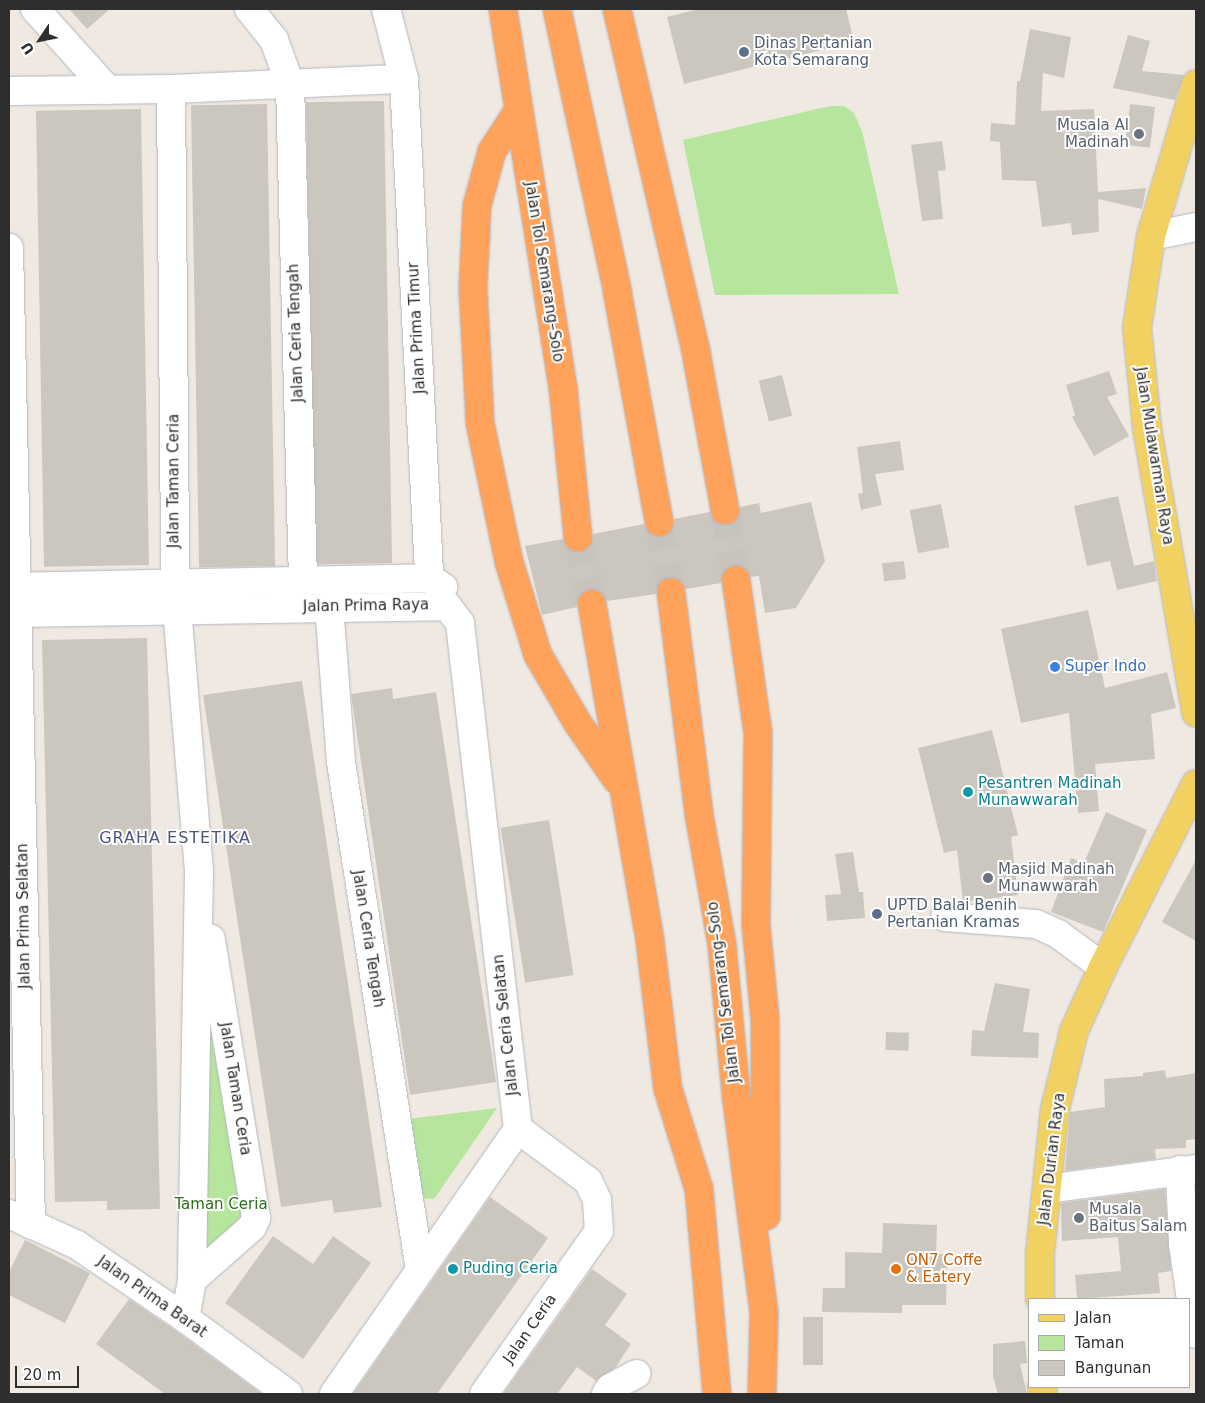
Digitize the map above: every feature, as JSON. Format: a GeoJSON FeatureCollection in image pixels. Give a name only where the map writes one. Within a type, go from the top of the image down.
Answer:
{"type":"FeatureCollection","features":[{"type":"Feature","properties":{"kind":"highway","name":"Jalan Tol Semarang–Solo"},"geometry":{"type":"LineString","coordinates":[[503,9],[563,387],[578,536]]}},
{"type":"Feature","properties":{"kind":"highway"},"geometry":{"type":"LineString","coordinates":[[557,9],[617,290],[659,522]]}},
{"type":"Feature","properties":{"kind":"highway"},"geometry":{"type":"LineString","coordinates":[[617,9],[696,352],[725,510]]}},
{"type":"Feature","properties":{"kind":"highway"},"geometry":{"type":"LineString","coordinates":[[518,111],[492,151],[478,206],[473,288],[480,423],[509,562],[538,655],[577,722],[622,788]]}},
{"type":"Feature","properties":{"kind":"highway"},"geometry":{"type":"LineString","coordinates":[[736,580],[758,733],[756,925],[765,1019],[764,1313]]}},
{"type":"Feature","properties":{"kind":"highway","name":"Jalan Tol Semarang–Solo"},"geometry":{"type":"LineString","coordinates":[[670,592],[698,804],[722,946],[736,1094],[764,1313],[762,1394]]}},
{"type":"Feature","properties":{"kind":"highway"},"geometry":{"type":"LineString","coordinates":[[592,604],[622,788],[650,941],[668,1089],[699,1189],[717,1394]]}},
{"type":"Feature","properties":{"kind":"main road","name":"Jalan Mulawarman Raya"},"geometry":{"type":"LineString","coordinates":[[1196,84],[1151,236],[1137,324],[1141,381],[1196,713]]}},
{"type":"Feature","properties":{"kind":"main road","name":"Jalan Durian Raya"},"geometry":{"type":"LineString","coordinates":[[1040,1298],[1040,1253],[1055,1109],[1074,1031],[1103,967],[1196,784]]}},
{"type":"Feature","properties":{"kind":"street"},"geometry":{"type":"LineString","coordinates":[[35,9],[108,90]]}},
{"type":"Feature","properties":{"kind":"street"},"geometry":{"type":"LineString","coordinates":[[249,9],[274,40],[290,84]]}},
{"type":"Feature","properties":{"kind":"street","name":"Jalan Prima Timur"},"geometry":{"type":"LineString","coordinates":[[386,9],[404,79],[429,578]]}},
{"type":"Feature","properties":{"kind":"street"},"geometry":{"type":"LineString","coordinates":[[9,91],[171,89],[404,79]]}},
{"type":"Feature","properties":{"kind":"street","name":"Jalan Ceria Tengah"},"geometry":{"type":"LineString","coordinates":[[290,84],[303,583]]}},
{"type":"Feature","properties":{"kind":"street","name":"Jalan Taman Ceria"},"geometry":{"type":"LineString","coordinates":[[171,89],[176,598],[199,870],[256,1218],[252,1227],[192,1280]]}},
{"type":"Feature","properties":{"kind":"street"},"geometry":{"type":"LineString","coordinates":[[1151,236],[1196,227]]}},
{"type":"Feature","properties":{"kind":"street","name":"Jalan Prima Selatan"},"geometry":{"type":"LineString","coordinates":[[9,248],[20,1220]]}},
{"type":"Feature","properties":{"kind":"street","name":"Jalan Prima Raya"},"geometry":{"type":"LineString","coordinates":[[12,600],[176,598],[329,606],[447,606],[442,585],[429,578],[303,583],[176,598]]}},
{"type":"Feature","properties":{"kind":"street","name":"Jalan Ceria Tengah"},"geometry":{"type":"LineString","coordinates":[[329,606],[341,762],[420,1270]]}},
{"type":"Feature","properties":{"kind":"street","name":"Jalan Ceria Selatan"},"geometry":{"type":"LineString","coordinates":[[447,606],[460,623],[518,1128]]}},
{"type":"Feature","properties":{"kind":"street","name":"Jalan Taman Ceria"},"geometry":{"type":"LineString","coordinates":[[184,1318],[192,1280],[199,870]]}},
{"type":"Feature","properties":{"kind":"street"},"geometry":{"type":"LineString","coordinates":[[945,917],[1036,924],[1058,934],[1103,967]]}},
{"type":"Feature","properties":{"kind":"street"},"geometry":{"type":"LineString","coordinates":[[334,1394],[518,1128]]}},
{"type":"Feature","properties":{"kind":"street","name":"Jalan Ceria"},"geometry":{"type":"LineString","coordinates":[[484,1394],[599,1232],[597,1200],[588,1181],[518,1128]]}},
{"type":"Feature","properties":{"kind":"street"},"geometry":{"type":"LineString","coordinates":[[1047,1189],[1188,1170],[1183,1244],[1196,1334]]}},
{"type":"Feature","properties":{"kind":"street","name":"Jalan Prima Barat"},"geometry":{"type":"LineString","coordinates":[[20,1220],[77,1245],[184,1318],[288,1394]]}},
{"type":"Feature","properties":{"kind":"street"},"geometry":{"type":"LineString","coordinates":[[606,1394],[610,1388],[636,1374]]}},
{"type":"Feature","properties":{"kind":"green space"},"geometry":{"type":"Polygon","coordinates":[[[830,106],[844,106],[854,113],[862,131],[899,294],[715,295],[683,140],[830,106]]]}},
{"type":"Feature","properties":{"kind":"green space","name":"Taman Ceria"},"geometry":{"type":"Polygon","coordinates":[[[199,965],[244,1215],[209,1256],[200,1250],[199,965]]]}},
{"type":"Feature","properties":{"kind":"green space"},"geometry":{"type":"Polygon","coordinates":[[[497,1108],[434,1199],[419,1198],[408,1119],[497,1108]]]}},
{"type":"Feature","properties":{"kind":"building"},"geometry":{"type":"Polygon","coordinates":[[[69,9],[110,9],[87,29],[69,9]]]}},
{"type":"Feature","properties":{"kind":"building","name":"Dinas Pertanian Kota Semarang"},"geometry":{"type":"Polygon","coordinates":[[[699,9],[846,9],[854,42],[684,84],[667,17],[699,9]]]}},
{"type":"Feature","properties":{"kind":"building"},"geometry":{"type":"Polygon","coordinates":[[[1030,29],[1071,37],[1064,78],[1043,73],[1041,111],[1094,109],[1098,192],[1146,188],[1142,209],[1098,199],[1099,232],[1072,235],[1071,223],[1042,227],[1036,181],[1002,180],[1000,142],[990,141],[991,123],[1015,125],[1017,81],[1020,81],[1030,29]]]}},
{"type":"Feature","properties":{"kind":"building"},"geometry":{"type":"Polygon","coordinates":[[[1128,35],[1150,41],[1142,71],[1184,75],[1175,100],[1113,88],[1128,35]]]}},
{"type":"Feature","properties":{"kind":"building"},"geometry":{"type":"Polygon","coordinates":[[[384,101],[392,563],[314,564],[306,102],[384,101]]]}},
{"type":"Feature","properties":{"kind":"building"},"geometry":{"type":"Polygon","coordinates":[[[267,104],[275,566],[199,567],[191,105],[267,104]]]}},
{"type":"Feature","properties":{"kind":"building"},"geometry":{"type":"Polygon","coordinates":[[[1130,104],[1155,107],[1150,148],[1125,145],[1130,104]]]}},
{"type":"Feature","properties":{"kind":"building"},"geometry":{"type":"Polygon","coordinates":[[[141,109],[149,565],[44,567],[36,111],[141,109]]]}},
{"type":"Feature","properties":{"kind":"building"},"geometry":{"type":"Polygon","coordinates":[[[942,141],[946,170],[938,171],[943,219],[922,221],[911,145],[942,141]]]}},
{"type":"Feature","properties":{"kind":"building"},"geometry":{"type":"Polygon","coordinates":[[[1109,371],[1117,394],[1107,397],[1129,436],[1094,456],[1072,417],[1075,415],[1066,385],[1109,371]]]}},
{"type":"Feature","properties":{"kind":"building"},"geometry":{"type":"Polygon","coordinates":[[[782,375],[792,416],[769,422],[759,381],[782,375]]]}},
{"type":"Feature","properties":{"kind":"building"},"geometry":{"type":"Polygon","coordinates":[[[900,441],[904,470],[875,474],[882,505],[861,510],[858,494],[863,493],[857,447],[900,441]]]}},
{"type":"Feature","properties":{"kind":"building"},"geometry":{"type":"Polygon","coordinates":[[[1118,496],[1134,566],[1154,561],[1157,581],[1117,590],[1110,561],[1087,566],[1074,506],[1118,496]]]}},
{"type":"Feature","properties":{"kind":"building"},"geometry":{"type":"Polygon","coordinates":[[[811,502],[825,561],[796,608],[765,613],[759,576],[751,577],[742,566],[734,565],[726,568],[721,583],[686,589],[677,578],[669,577],[657,586],[656,594],[607,601],[598,590],[589,589],[578,598],[577,607],[542,615],[525,546],[563,539],[571,551],[580,552],[592,544],[593,534],[644,524],[647,532],[661,537],[669,534],[674,519],[710,512],[713,520],[727,525],[735,522],[740,507],[759,503],[761,513],[811,502]]]}},
{"type":"Feature","properties":{"kind":"building"},"geometry":{"type":"Polygon","coordinates":[[[941,504],[949,547],[918,553],[910,510],[941,504]]]}},
{"type":"Feature","properties":{"kind":"building"},"geometry":{"type":"Polygon","coordinates":[[[904,561],[906,579],[884,581],[882,563],[904,561]]]}},
{"type":"Feature","properties":{"kind":"building"},"geometry":{"type":"Polygon","coordinates":[[[1088,610],[1105,688],[1167,672],[1176,708],[1151,714],[1155,759],[1095,764],[1099,811],[1078,813],[1069,713],[1021,723],[1001,629],[1088,610]]]}},
{"type":"Feature","properties":{"kind":"building"},"geometry":{"type":"Polygon","coordinates":[[[147,638],[160,1209],[107,1210],[107,1201],[55,1202],[42,640],[147,638]]]}},
{"type":"Feature","properties":{"kind":"building"},"geometry":{"type":"Polygon","coordinates":[[[302,681],[382,1207],[334,1213],[332,1200],[281,1207],[203,695],[302,681]]]}},
{"type":"Feature","properties":{"kind":"building"},"geometry":{"type":"Polygon","coordinates":[[[392,688],[393,699],[436,692],[496,1082],[410,1095],[351,694],[392,688]]]}},
{"type":"Feature","properties":{"kind":"building","name":"Pesantren Madinah Munawwarah"},"geometry":{"type":"Polygon","coordinates":[[[992,730],[1018,835],[1011,837],[1018,895],[963,902],[957,850],[944,853],[918,748],[992,730]]]}},
{"type":"Feature","properties":{"kind":"building"},"geometry":{"type":"Polygon","coordinates":[[[1106,812],[1147,830],[1103,932],[1051,912],[1071,858],[1084,863],[1106,812]]]}},
{"type":"Feature","properties":{"kind":"building"},"geometry":{"type":"Polygon","coordinates":[[[549,820],[574,975],[525,983],[501,828],[549,820]]]}},
{"type":"Feature","properties":{"kind":"building"},"geometry":{"type":"Polygon","coordinates":[[[853,852],[859,892],[863,892],[865,918],[827,921],[825,895],[841,894],[835,854],[853,852]]]}},
{"type":"Feature","properties":{"kind":"building"},"geometry":{"type":"Polygon","coordinates":[[[1196,860],[1196,941],[1162,922],[1196,860]]]}},
{"type":"Feature","properties":{"kind":"building"},"geometry":{"type":"Polygon","coordinates":[[[995,983],[1030,989],[1023,1032],[1039,1033],[1038,1058],[971,1056],[972,1030],[984,1031],[995,983]]]}},
{"type":"Feature","properties":{"kind":"building"},"geometry":{"type":"Polygon","coordinates":[[[886,1032],[909,1033],[908,1051],[885,1050],[886,1032]]]}},
{"type":"Feature","properties":{"kind":"building"},"geometry":{"type":"Polygon","coordinates":[[[1165,1070],[1166,1078],[1196,1073],[1196,1139],[1186,1140],[1186,1148],[1155,1149],[1156,1159],[1065,1171],[1070,1112],[1105,1107],[1104,1079],[1143,1076],[1143,1073],[1165,1070]]]}},
{"type":"Feature","properties":{"kind":"building"},"geometry":{"type":"Polygon","coordinates":[[[1165,1189],[1171,1271],[1158,1273],[1160,1293],[1077,1298],[1075,1275],[1121,1271],[1118,1237],[1062,1241],[1061,1203],[1165,1189]]]}},
{"type":"Feature","properties":{"kind":"building"},"geometry":{"type":"Polygon","coordinates":[[[490,1197],[548,1238],[437,1394],[353,1394],[490,1197]]]}},
{"type":"Feature","properties":{"kind":"building"},"geometry":{"type":"Polygon","coordinates":[[[883,1223],[937,1225],[936,1254],[947,1254],[946,1305],[902,1305],[902,1313],[822,1312],[823,1288],[845,1288],[845,1252],[882,1253],[883,1223]]]}},
{"type":"Feature","properties":{"kind":"building"},"geometry":{"type":"Polygon","coordinates":[[[273,1236],[313,1264],[333,1236],[371,1263],[303,1359],[225,1303],[273,1236]]]}},
{"type":"Feature","properties":{"kind":"building"},"geometry":{"type":"Polygon","coordinates":[[[25,1240],[90,1273],[65,1323],[9,1295],[9,1272],[25,1240]]]}},
{"type":"Feature","properties":{"kind":"building"},"geometry":{"type":"Polygon","coordinates":[[[592,1269],[627,1294],[605,1325],[631,1344],[615,1368],[596,1381],[577,1367],[557,1394],[503,1394],[592,1269]]]}},
{"type":"Feature","properties":{"kind":"building"},"geometry":{"type":"Polygon","coordinates":[[[129,1299],[262,1394],[165,1394],[96,1344],[129,1299]]]}},
{"type":"Feature","properties":{"kind":"building"},"geometry":{"type":"Polygon","coordinates":[[[803,1317],[823,1317],[823,1365],[803,1365],[803,1317]]]}},
{"type":"Feature","properties":{"kind":"building"},"geometry":{"type":"Polygon","coordinates":[[[1025,1341],[1027,1363],[1020,1364],[1027,1394],[998,1394],[993,1377],[993,1344],[1025,1341]]]}},
{"type":"Feature","properties":{"kind":"tunnel"},"geometry":{"type":"LineString","coordinates":[[725,510],[736,580]]}},
{"type":"Feature","properties":{"kind":"tunnel"},"geometry":{"type":"LineString","coordinates":[[659,522],[671,592]]}},
{"type":"Feature","properties":{"kind":"tunnel"},"geometry":{"type":"LineString","coordinates":[[578,537],[592,604]]}},
{"type":"Feature","properties":{"kind":"place","name":"Dinas Pertanian Kota Semarang"},"geometry":{"type":"Point","coordinates":[744,52]}},
{"type":"Feature","properties":{"kind":"place","name":"Musala Al Madinah"},"geometry":{"type":"Point","coordinates":[1139,134]}},
{"type":"Feature","properties":{"kind":"place","name":"Super Indo"},"geometry":{"type":"Point","coordinates":[1055,667]}},
{"type":"Feature","properties":{"kind":"place","name":"Pesantren Madinah Munawwarah"},"geometry":{"type":"Point","coordinates":[968,792]}},
{"type":"Feature","properties":{"kind":"place","name":"Masjid Madinah Munawwarah"},"geometry":{"type":"Point","coordinates":[988,878]}},
{"type":"Feature","properties":{"kind":"place","name":"UPTD Balai Benih Pertanian Kramas"},"geometry":{"type":"Point","coordinates":[877,914]}},
{"type":"Feature","properties":{"kind":"place","name":"Musala Baitus Salam"},"geometry":{"type":"Point","coordinates":[1079,1218]}},
{"type":"Feature","properties":{"kind":"place","name":"Puding Ceria"},"geometry":{"type":"Point","coordinates":[453,1269]}},
{"type":"Feature","properties":{"kind":"place","name":"ON7 Coffe & Eatery"},"geometry":{"type":"Point","coordinates":[896,1269]}},
{"type":"Feature","properties":{"kind":"district","name":"GRAHA ESTETIKA"},"geometry":{"type":"Point","coordinates":[175,838]}}]}
